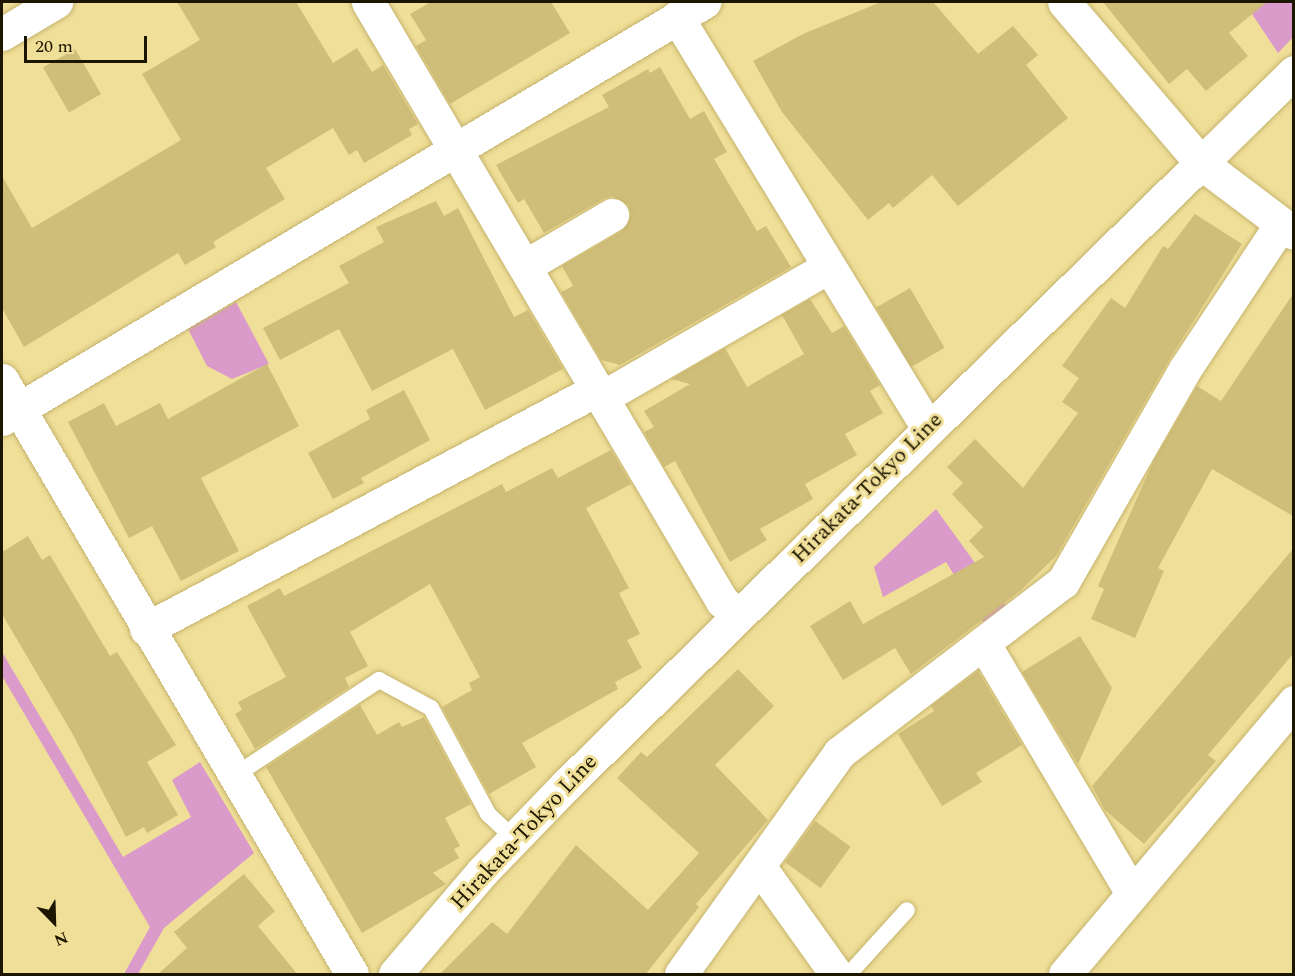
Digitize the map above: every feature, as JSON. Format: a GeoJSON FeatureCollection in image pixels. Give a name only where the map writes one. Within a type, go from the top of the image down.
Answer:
{"type":"FeatureCollection","features":[{"type":"Feature","properties":{"kind":"street"},"geometry":{"type":"LineString","coordinates":[[2,34],[56,2]]}},
{"type":"Feature","properties":{"kind":"street"},"geometry":{"type":"LineString","coordinates":[[368,2],[722,601],[738,615]]}},
{"type":"Feature","properties":{"kind":"street"},"geometry":{"type":"LineString","coordinates":[[681,975],[839,753],[1063,582],[1185,369],[1287,228],[1201,163],[1064,2]]}},
{"type":"Feature","properties":{"kind":"street"},"geometry":{"type":"LineString","coordinates":[[10,414],[690,9],[826,268],[928,428]]}},
{"type":"Feature","properties":{"kind":"street","name":"Hirakata-Tokyo Line"},"geometry":{"type":"LineString","coordinates":[[395,975],[514,838],[928,428],[1293,72]]}},
{"type":"Feature","properties":{"kind":"street"},"geometry":{"type":"LineString","coordinates":[[525,266],[612,215]]}},
{"type":"Feature","properties":{"kind":"street"},"geometry":{"type":"LineString","coordinates":[[146,629],[600,393],[826,268]]}},
{"type":"Feature","properties":{"kind":"street"},"geometry":{"type":"LineString","coordinates":[[2,380],[10,414],[146,629],[352,975]]}},
{"type":"Feature","properties":{"kind":"street"},"geometry":{"type":"LineString","coordinates":[[984,644],[1132,893]]}},
{"type":"Feature","properties":{"kind":"street"},"geometry":{"type":"LineString","coordinates":[[1081,969],[1132,893],[1293,702]]}},
{"type":"Feature","properties":{"kind":"street"},"geometry":{"type":"LineString","coordinates":[[759,866],[836,975]]}},
{"type":"Feature","properties":{"kind":"lane"},"geometry":{"type":"LineString","coordinates":[[234,776],[379,680],[431,708],[488,814],[514,838]]}},
{"type":"Feature","properties":{"kind":"lane"},"geometry":{"type":"LineString","coordinates":[[849,975],[906,910]]}},
{"type":"Feature","properties":{"kind":"shaded area"},"geometry":{"type":"Polygon","coordinates":[[[1244,2],[1293,2],[1293,37],[1278,53],[1244,2]]]}},
{"type":"Feature","properties":{"kind":"shaded area"},"geometry":{"type":"Polygon","coordinates":[[[236,302],[269,364],[232,379],[207,366],[188,329],[236,302]]]}},
{"type":"Feature","properties":{"kind":"shaded area"},"geometry":{"type":"Polygon","coordinates":[[[936,509],[1009,610],[986,627],[946,562],[883,597],[874,567],[936,509]]]}},
{"type":"Feature","properties":{"kind":"shaded area"},"geometry":{"type":"Polygon","coordinates":[[[2,652],[123,857],[191,817],[172,780],[200,762],[254,853],[164,928],[138,974],[124,974],[150,927],[2,676],[2,652]]]}},
{"type":"Feature","properties":{"kind":"building"},"geometry":{"type":"Polygon","coordinates":[[[177,2],[296,2],[333,63],[357,48],[372,72],[383,65],[418,124],[409,129],[412,135],[364,163],[357,150],[349,155],[333,128],[266,168],[285,199],[213,242],[216,247],[185,265],[178,253],[24,347],[2,308],[2,176],[32,228],[181,140],[142,74],[200,40],[177,2]]]}},
{"type":"Feature","properties":{"kind":"building"},"geometry":{"type":"Polygon","coordinates":[[[431,2],[551,2],[570,33],[450,104],[416,46],[426,40],[410,14],[431,2]]]}},
{"type":"Feature","properties":{"kind":"building"},"geometry":{"type":"Polygon","coordinates":[[[881,2],[933,2],[978,54],[1013,26],[1038,55],[1026,65],[1068,118],[958,206],[932,175],[893,208],[889,203],[868,220],[782,112],[753,61],[803,34],[881,2]]]}},
{"type":"Feature","properties":{"kind":"building"},"geometry":{"type":"Polygon","coordinates":[[[1103,2],[1267,2],[1229,33],[1248,56],[1206,91],[1187,69],[1169,84],[1103,2]]]}},
{"type":"Feature","properties":{"kind":"building"},"geometry":{"type":"Polygon","coordinates":[[[75,49],[101,94],[69,113],[43,68],[75,49]]]}},
{"type":"Feature","properties":{"kind":"building"},"geometry":{"type":"Polygon","coordinates":[[[660,67],[690,119],[704,111],[727,152],[714,159],[757,231],[766,226],[791,267],[620,365],[601,360],[561,292],[573,286],[562,266],[622,231],[631,215],[628,205],[612,196],[603,199],[544,233],[524,199],[518,203],[496,165],[609,107],[602,95],[648,69],[650,73],[660,67]]]}},
{"type":"Feature","properties":{"kind":"building"},"geometry":{"type":"Polygon","coordinates":[[[436,201],[444,216],[458,208],[514,317],[528,310],[563,369],[485,410],[453,349],[372,391],[339,329],[280,360],[263,328],[349,283],[339,266],[384,242],[376,227],[436,201]]]}},
{"type":"Feature","properties":{"kind":"building"},"geometry":{"type":"Polygon","coordinates":[[[1195,214],[1242,244],[1169,360],[1056,556],[1020,591],[911,674],[895,648],[843,680],[810,626],[850,601],[863,624],[984,557],[969,541],[983,527],[952,494],[963,483],[947,467],[975,439],[1023,488],[1078,413],[1062,402],[1079,378],[1062,366],[1111,298],[1125,308],[1163,246],[1168,249],[1195,214]]]}},
{"type":"Feature","properties":{"kind":"building"},"geometry":{"type":"Polygon","coordinates":[[[910,288],[944,348],[911,367],[876,308],[910,288]]]}},
{"type":"Feature","properties":{"kind":"building"},"geometry":{"type":"Polygon","coordinates":[[[1293,294],[1293,516],[1212,469],[1158,568],[1164,571],[1135,638],[1091,619],[1104,589],[1098,586],[1154,460],[1197,386],[1221,401],[1293,294]]]}},
{"type":"Feature","properties":{"kind":"building"},"geometry":{"type":"Polygon","coordinates":[[[810,299],[832,333],[844,326],[880,385],[870,391],[883,413],[845,434],[857,455],[805,484],[813,499],[760,529],[767,540],[730,562],[675,461],[664,467],[644,432],[654,427],[644,411],[690,384],[671,379],[725,348],[747,387],[804,354],[782,315],[810,299]]]}},
{"type":"Feature","properties":{"kind":"building"},"geometry":{"type":"Polygon","coordinates":[[[267,364],[299,426],[201,478],[239,551],[181,581],[152,526],[129,538],[68,422],[104,403],[116,426],[160,403],[168,419],[267,364]]]}},
{"type":"Feature","properties":{"kind":"building"},"geometry":{"type":"Polygon","coordinates":[[[404,390],[430,440],[361,478],[364,483],[333,499],[308,453],[370,419],[366,410],[404,390]]]}},
{"type":"Feature","properties":{"kind":"building"},"geometry":{"type":"Polygon","coordinates":[[[611,450],[631,484],[586,508],[629,588],[619,593],[640,634],[627,640],[642,668],[615,682],[618,689],[522,743],[536,767],[489,794],[442,707],[472,690],[469,683],[480,677],[430,584],[350,632],[368,666],[345,678],[349,687],[255,749],[235,714],[242,710],[238,702],[286,677],[247,606],[280,588],[284,596],[502,484],[506,492],[552,468],[558,478],[611,450]]]}},
{"type":"Feature","properties":{"kind":"building"},"geometry":{"type":"Polygon","coordinates":[[[28,536],[42,560],[50,555],[110,656],[117,652],[176,745],[147,762],[178,815],[147,833],[144,827],[126,837],[72,733],[2,614],[2,552],[28,536]]]}},
{"type":"Feature","properties":{"kind":"building"},"geometry":{"type":"Polygon","coordinates":[[[1293,549],[1293,654],[1208,755],[1216,761],[1144,844],[1105,810],[1092,786],[1293,549]]]}},
{"type":"Feature","properties":{"kind":"building"},"geometry":{"type":"Polygon","coordinates":[[[1080,636],[1112,688],[1078,764],[1022,672],[1080,636]]]}},
{"type":"Feature","properties":{"kind":"building"},"geometry":{"type":"Polygon","coordinates":[[[738,669],[774,706],[715,765],[768,820],[696,904],[699,907],[645,975],[439,975],[492,922],[507,934],[576,845],[648,910],[699,853],[617,778],[641,752],[647,757],[738,669]]]}},
{"type":"Feature","properties":{"kind":"building"},"geometry":{"type":"Polygon","coordinates":[[[978,671],[1022,745],[976,773],[982,782],[942,806],[898,734],[934,711],[931,706],[978,671]]]}},
{"type":"Feature","properties":{"kind":"building"},"geometry":{"type":"Polygon","coordinates":[[[360,705],[377,735],[399,722],[402,727],[424,717],[471,804],[445,818],[460,846],[454,849],[459,858],[433,873],[446,884],[362,933],[266,767],[360,705]]]}},
{"type":"Feature","properties":{"kind":"building"},"geometry":{"type":"Polygon","coordinates":[[[815,821],[851,847],[821,888],[785,862],[815,821]]]}},
{"type":"Feature","properties":{"kind":"building"},"geometry":{"type":"Polygon","coordinates":[[[244,874],[275,911],[258,926],[298,975],[157,975],[187,948],[174,932],[244,874]]]}}]}
